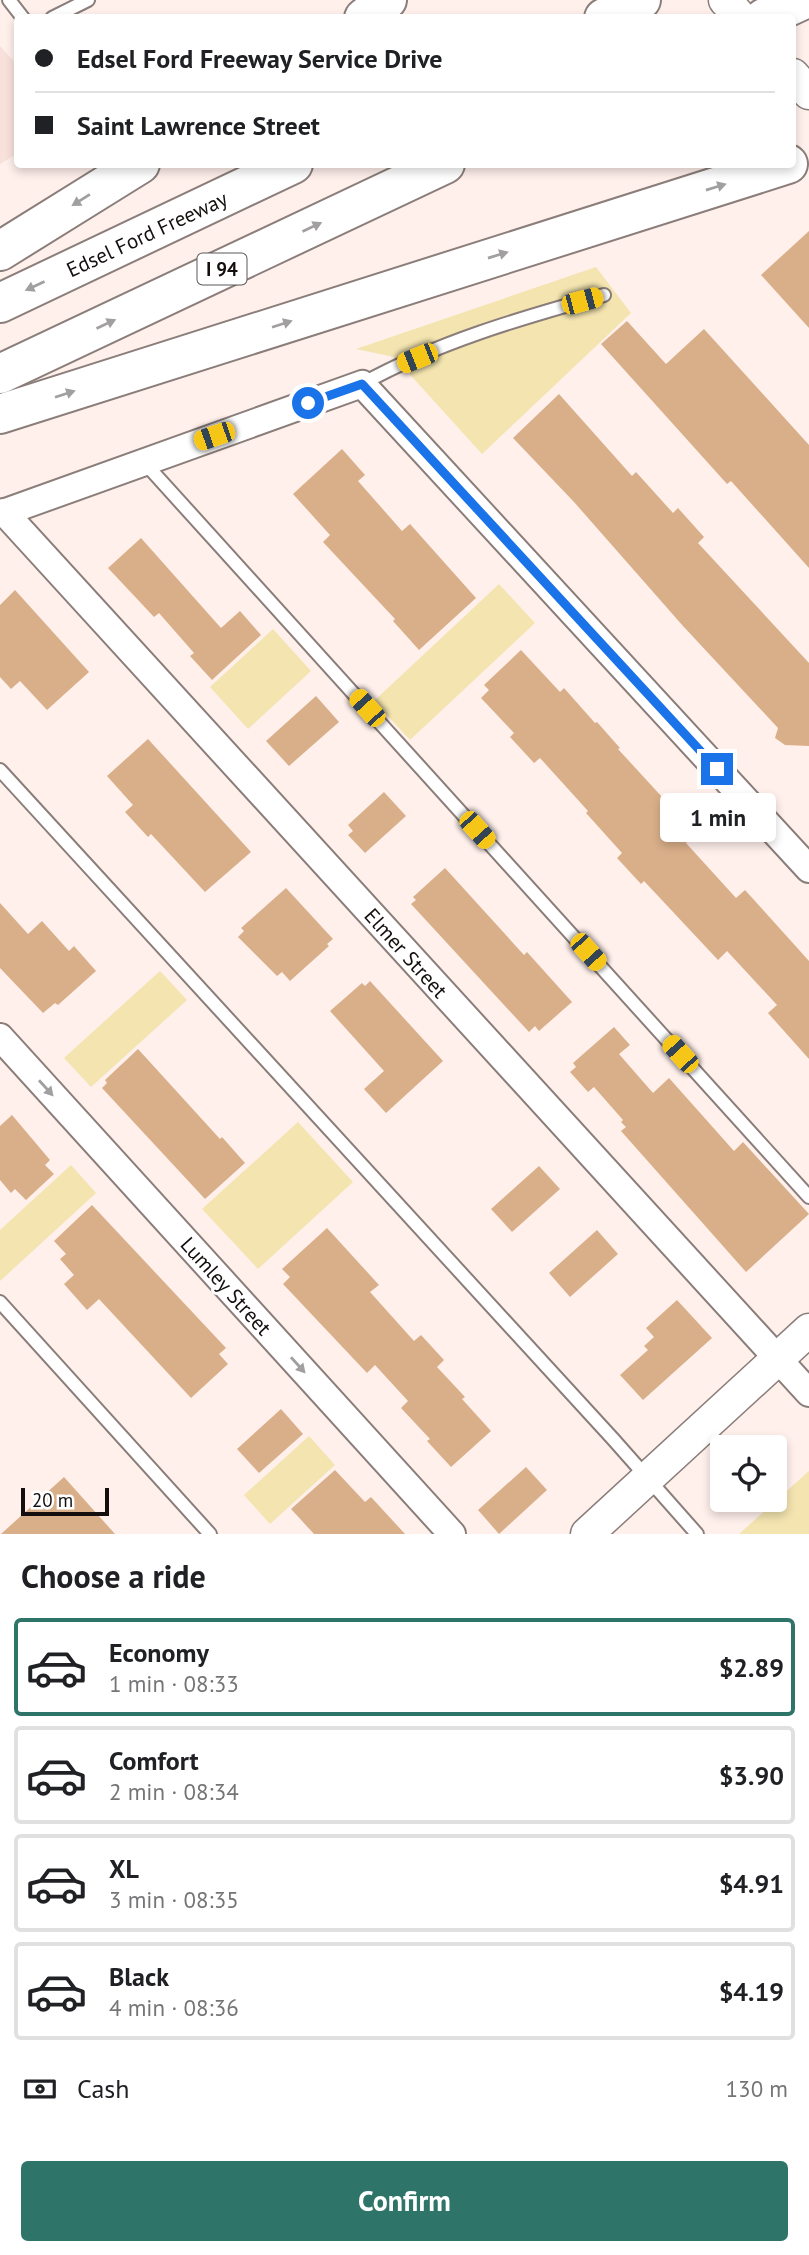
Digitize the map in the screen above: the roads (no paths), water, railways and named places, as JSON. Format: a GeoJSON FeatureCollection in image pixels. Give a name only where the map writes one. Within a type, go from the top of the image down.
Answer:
{"type":"FeatureCollection","features":[{"type":"Feature","properties":{"kind":"highway"},"geometry":{"type":"LineString","coordinates":[[369,14],[387,0]]}},
{"type":"Feature","properties":{"kind":"highway"},"geometry":{"type":"LineString","coordinates":[[612,14],[641,0]]}},
{"type":"Feature","properties":{"kind":"highway"},"geometry":{"type":"LineString","coordinates":[[773,14],[803,0]]}},
{"type":"Feature","properties":{"kind":"highway"},"geometry":{"type":"LineString","coordinates":[[0,251],[134,168]]}},
{"type":"Feature","properties":{"kind":"highway","name":"Edsel Ford Freeway"},"geometry":{"type":"LineString","coordinates":[[0,303],[285,168]]}},
{"type":"Feature","properties":{"kind":"highway","name":"I 94"},"geometry":{"type":"LineString","coordinates":[[0,374],[437,168]]}},
{"type":"Feature","properties":{"kind":"highway"},"geometry":{"type":"LineString","coordinates":[[0,414],[777,168]]}},
{"type":"Feature","properties":{"kind":"street"},"geometry":{"type":"LineString","coordinates":[[725,0],[737,14]]}},
{"type":"Feature","properties":{"kind":"street"},"geometry":{"type":"LineString","coordinates":[[796,78],[809,93]]}},
{"type":"Feature","properties":{"kind":"street"},"geometry":{"type":"LineString","coordinates":[[2,513],[362,384],[809,869]]}},
{"type":"Feature","properties":{"kind":"street","name":"Elmer Street"},"geometry":{"type":"LineString","coordinates":[[2,513],[809,1393]]}},
{"type":"Feature","properties":{"kind":"street","name":"Lumley Street"},"geometry":{"type":"LineString","coordinates":[[0,1037],[452,1534]]}},
{"type":"Feature","properties":{"kind":"street"},"geometry":{"type":"LineString","coordinates":[[587,1534],[809,1330]]}},
{"type":"Feature","properties":{"kind":"lane"},"geometry":{"type":"LineString","coordinates":[[9,0],[20,14]]}},
{"type":"Feature","properties":{"kind":"lane"},"geometry":{"type":"LineString","coordinates":[[60,14],[88,0]]}},
{"type":"Feature","properties":{"kind":"lane"},"geometry":{"type":"LineString","coordinates":[[362,384],[392,367],[514,320],[604,295]]}},
{"type":"Feature","properties":{"kind":"lane"},"geometry":{"type":"LineString","coordinates":[[143,461],[809,1196]]}},
{"type":"Feature","properties":{"kind":"lane"},"geometry":{"type":"LineString","coordinates":[[0,770],[696,1534]]}},
{"type":"Feature","properties":{"kind":"lane"},"geometry":{"type":"LineString","coordinates":[[0,1301],[210,1534]]}}]}
